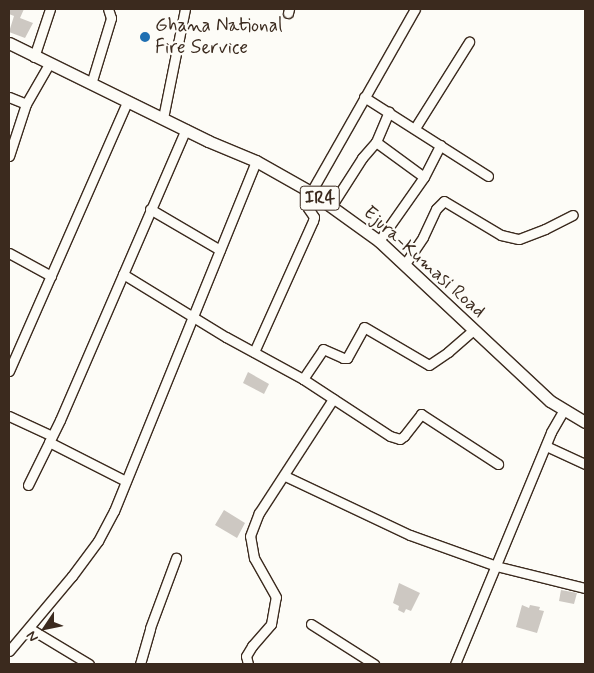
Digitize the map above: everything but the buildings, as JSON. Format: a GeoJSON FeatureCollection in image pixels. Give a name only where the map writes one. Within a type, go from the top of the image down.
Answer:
{"type":"FeatureCollection","features":[{"type":"Feature","properties":{"kind":"main road","name":"Ejura-Kumasi Road"},"geometry":{"type":"LineString","coordinates":[[9,45],[256,162],[332,205],[379,241],[405,264],[533,387],[563,411],[585,422]]}},
{"type":"Feature","properties":{"kind":"street"},"geometry":{"type":"LineString","coordinates":[[34,57],[50,9]]}},
{"type":"Feature","properties":{"kind":"street"},"geometry":{"type":"LineString","coordinates":[[91,84],[111,18],[108,9]]}},
{"type":"Feature","properties":{"kind":"street"},"geometry":{"type":"LineString","coordinates":[[163,118],[185,9]]}},
{"type":"Feature","properties":{"kind":"street"},"geometry":{"type":"LineString","coordinates":[[254,352],[313,221],[314,217],[308,208],[311,192],[364,97],[410,21],[414,9]]}},
{"type":"Feature","properties":{"kind":"street"},"geometry":{"type":"LineString","coordinates":[[415,128],[470,42]]}},
{"type":"Feature","properties":{"kind":"street"},"geometry":{"type":"LineString","coordinates":[[9,156],[26,104],[48,64]]}},
{"type":"Feature","properties":{"kind":"street"},"geometry":{"type":"LineString","coordinates":[[9,97],[26,104]]}},
{"type":"Feature","properties":{"kind":"street"},"geometry":{"type":"LineString","coordinates":[[364,97],[488,176]]}},
{"type":"Feature","properties":{"kind":"street"},"geometry":{"type":"LineString","coordinates":[[9,371],[127,102]]}},
{"type":"Feature","properties":{"kind":"street"},"geometry":{"type":"LineString","coordinates":[[332,205],[362,158],[376,142],[389,112]]}},
{"type":"Feature","properties":{"kind":"street"},"geometry":{"type":"LineString","coordinates":[[28,485],[51,439],[186,129]]}},
{"type":"Feature","properties":{"kind":"street"},"geometry":{"type":"LineString","coordinates":[[376,142],[424,177]]}},
{"type":"Feature","properties":{"kind":"street"},"geometry":{"type":"LineString","coordinates":[[379,241],[424,177],[440,145]]}},
{"type":"Feature","properties":{"kind":"street"},"geometry":{"type":"LineString","coordinates":[[9,651],[72,576],[98,541],[114,511],[256,162]]}},
{"type":"Feature","properties":{"kind":"street"},"geometry":{"type":"LineString","coordinates":[[405,264],[423,237],[436,209],[444,201],[501,235],[519,239],[545,230],[573,215]]}},
{"type":"Feature","properties":{"kind":"street"},"geometry":{"type":"LineString","coordinates":[[150,209],[220,250]]}},
{"type":"Feature","properties":{"kind":"street"},"geometry":{"type":"LineString","coordinates":[[9,253],[51,276]]}},
{"type":"Feature","properties":{"kind":"street"},"geometry":{"type":"LineString","coordinates":[[124,274],[254,352],[303,379],[390,436],[400,439],[421,414],[498,464]]}},
{"type":"Feature","properties":{"kind":"street"},"geometry":{"type":"LineString","coordinates":[[303,379],[323,349],[347,358],[364,327],[429,365],[448,352],[473,330]]}},
{"type":"Feature","properties":{"kind":"street"},"geometry":{"type":"LineString","coordinates":[[248,664],[246,656],[252,646],[272,624],[276,597],[254,558],[250,536],[259,513],[285,476],[333,399]]}},
{"type":"Feature","properties":{"kind":"street"},"geometry":{"type":"LineString","coordinates":[[455,664],[551,432],[563,411]]}},
{"type":"Feature","properties":{"kind":"street"},"geometry":{"type":"LineString","coordinates":[[9,416],[126,481]]}},
{"type":"Feature","properties":{"kind":"street"},"geometry":{"type":"LineString","coordinates":[[546,446],[585,464]]}},
{"type":"Feature","properties":{"kind":"street"},"geometry":{"type":"LineString","coordinates":[[285,476],[410,534],[496,566],[585,588]]}},
{"type":"Feature","properties":{"kind":"street"},"geometry":{"type":"LineString","coordinates":[[140,664],[150,628],[176,558]]}},
{"type":"Feature","properties":{"kind":"street"},"geometry":{"type":"LineString","coordinates":[[311,624],[374,664]]}},
{"type":"Feature","properties":{"kind":"street"},"geometry":{"type":"LineString","coordinates":[[29,628],[89,664]]}},
{"type":"Feature","properties":{"kind":"place","name":"Ghana National Fire Service"},"geometry":{"type":"Point","coordinates":[145,37]}}]}
